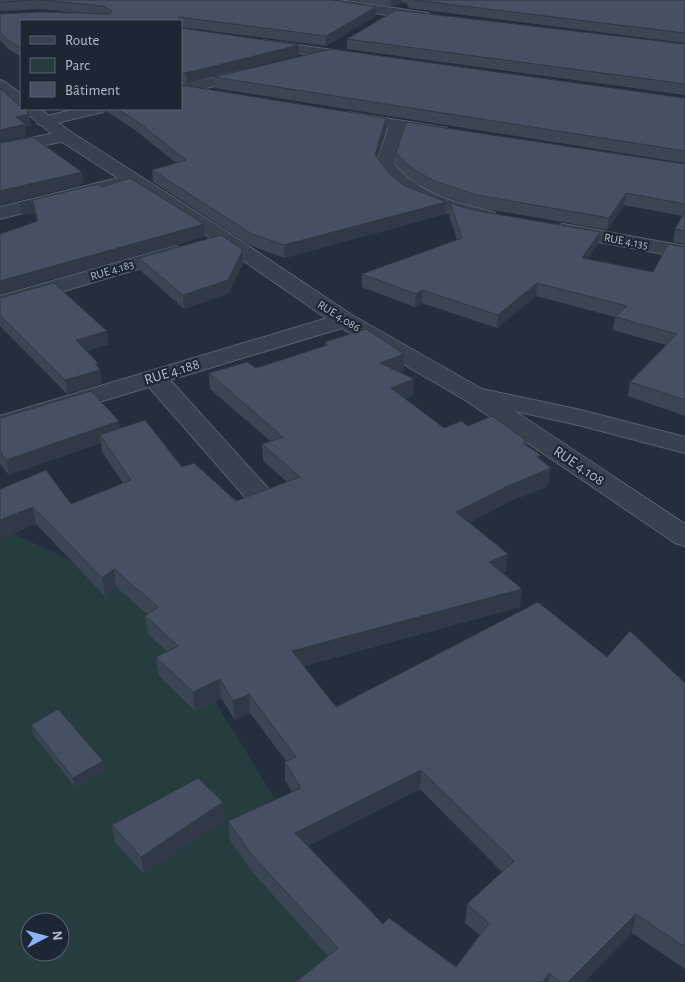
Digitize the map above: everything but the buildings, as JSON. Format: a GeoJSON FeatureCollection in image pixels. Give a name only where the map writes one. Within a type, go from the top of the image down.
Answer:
{"type":"FeatureCollection","features":[{"type":"Feature","properties":{"kind":"street"},"geometry":{"type":"LineString","coordinates":[[313,0],[394,13],[442,18]]}},
{"type":"Feature","properties":{"kind":"street"},"geometry":{"type":"LineString","coordinates":[[377,23],[412,0]]}},
{"type":"Feature","properties":{"kind":"street"},"geometry":{"type":"LineString","coordinates":[[291,64],[326,54],[352,39]]}},
{"type":"Feature","properties":{"kind":"street"},"geometry":{"type":"LineString","coordinates":[[249,42],[365,59]]}},
{"type":"Feature","properties":{"kind":"street"},"geometry":{"type":"LineString","coordinates":[[182,89],[264,70]]}},
{"type":"Feature","properties":{"kind":"street"},"geometry":{"type":"LineString","coordinates":[[0,85],[20,101]]}},
{"type":"Feature","properties":{"kind":"street"},"geometry":{"type":"LineString","coordinates":[[182,89],[220,96]]}},
{"type":"Feature","properties":{"kind":"street"},"geometry":{"type":"LineString","coordinates":[[37,115],[87,110]]}},
{"type":"Feature","properties":{"kind":"street"},"geometry":{"type":"LineString","coordinates":[[328,114],[454,134]]}},
{"type":"Feature","properties":{"kind":"street","name":"RUE 4.086"},"geometry":{"type":"LineString","coordinates":[[37,115],[130,180],[224,239],[344,320],[474,394],[685,444]]}},
{"type":"Feature","properties":{"kind":"street"},"geometry":{"type":"LineString","coordinates":[[397,125],[385,165],[394,178],[411,192],[439,204],[502,219]]}},
{"type":"Feature","properties":{"kind":"street"},"geometry":{"type":"LineString","coordinates":[[0,149],[65,136]]}},
{"type":"Feature","properties":{"kind":"street"},"geometry":{"type":"LineString","coordinates":[[0,212],[130,180]]}},
{"type":"Feature","properties":{"kind":"street","name":"RUE 4.135"},"geometry":{"type":"LineString","coordinates":[[541,226],[685,252]]}},
{"type":"Feature","properties":{"kind":"street","name":"RUE 4.183"},"geometry":{"type":"LineString","coordinates":[[0,303],[224,239]]}},
{"type":"Feature","properties":{"kind":"street","name":"RUE 4.188"},"geometry":{"type":"LineString","coordinates":[[0,424],[344,320]]}},
{"type":"Feature","properties":{"kind":"street"},"geometry":{"type":"LineString","coordinates":[[154,377],[256,492]]}},
{"type":"Feature","properties":{"kind":"street","name":"RUE 4.108"},"geometry":{"type":"LineString","coordinates":[[474,394],[685,537]]}},
{"type":"Feature","properties":{"kind":"green space"},"geometry":{"type":"Polygon","coordinates":[[[0,527],[153,600],[307,851],[418,982],[0,982],[0,527]]]}}]}
